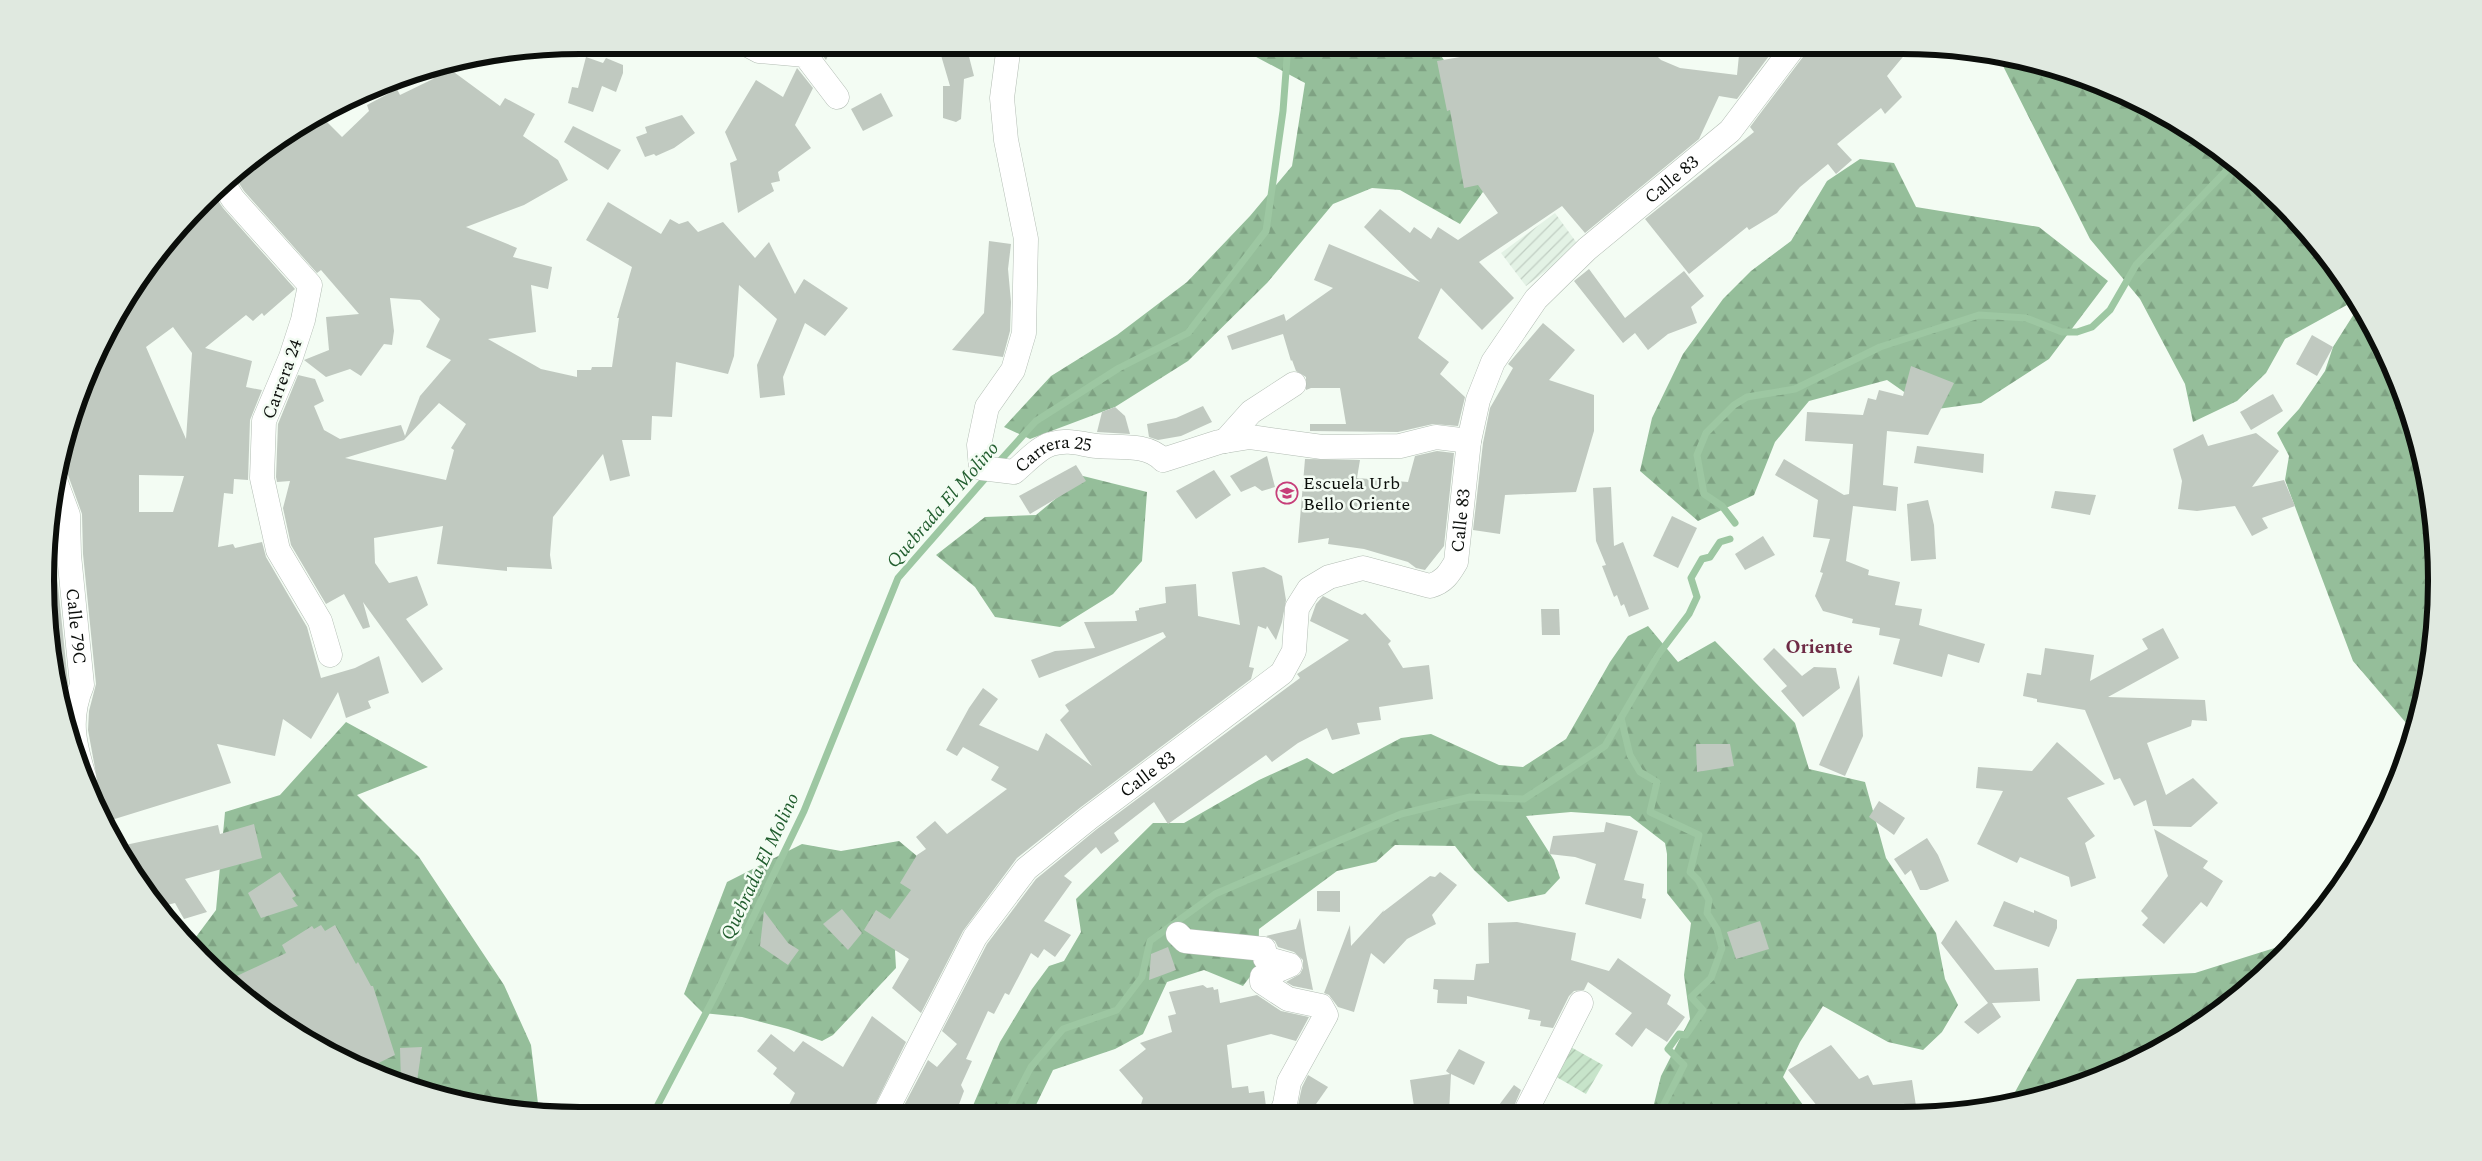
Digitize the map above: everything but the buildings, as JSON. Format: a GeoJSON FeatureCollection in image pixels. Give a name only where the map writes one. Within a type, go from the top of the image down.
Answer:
{"type":"FeatureCollection","features":[{"type":"Feature","properties":{"kind":"street"},"geometry":{"type":"LineString","coordinates":[[794,54],[806,55],[837,97]]}},
{"type":"Feature","properties":{"kind":"street","name":"Carrera 25"},"geometry":{"type":"LineString","coordinates":[[1008,54],[1002,98],[1006,140],[1026,239],[1024,333],[1013,370],[986,407],[979,445],[980,468],[1014,472],[1049,445],[1069,440],[1096,446],[1136,448],[1158,455],[1163,460],[1191,449],[1225,440],[1250,437],[1322,448],[1400,446],[1436,437],[1469,441]]}},
{"type":"Feature","properties":{"kind":"street","name":"Calle 83"},"geometry":{"type":"LineString","coordinates":[[888,1107],[975,937],[1026,869],[1089,818],[1282,673],[1294,651],[1297,608],[1309,589],[1329,577],[1363,568],[1430,586],[1441,582],[1451,572],[1456,562],[1469,441],[1478,400],[1493,362],[1536,299],[1587,249],[1730,131],[1788,54]]}},
{"type":"Feature","properties":{"kind":"street","name":"Carrera 24"},"geometry":{"type":"LineString","coordinates":[[227,189],[310,285],[303,320],[291,357],[264,421],[262,478],[278,550],[320,621],[330,655]]}},
{"type":"Feature","properties":{"kind":"street"},"geometry":{"type":"LineString","coordinates":[[1225,440],[1251,412],[1294,384]]}},
{"type":"Feature","properties":{"kind":"street","name":"Calle 79C"},"geometry":{"type":"LineString","coordinates":[[61,496],[68,516],[69,555],[82,685],[77,701],[75,725]]}},
{"type":"Feature","properties":{"kind":"street"},"geometry":{"type":"LineString","coordinates":[[1178,934],[1185,941],[1264,949],[1265,958],[1290,965],[1262,978],[1262,982],[1288,999],[1321,1006],[1326,1014],[1289,1082],[1284,1107]]}},
{"type":"Feature","properties":{"kind":"street"},"geometry":{"type":"LineString","coordinates":[[1528,1107],[1582,1003]]}},
{"type":"Feature","properties":{"kind":"shaded area"},"geometry":{"type":"Polygon","coordinates":[[[1555,213],[1579,246],[1526,286],[1501,253],[1555,213]]]}},
{"type":"Feature","properties":{"kind":"green space"},"geometry":{"type":"Polygon","coordinates":[[[1251,54],[1440,54],[1508,157],[1460,224],[1400,190],[1372,188],[1333,204],[1267,283],[1188,361],[1115,407],[1030,439],[1004,427],[1051,376],[1117,335],[1187,282],[1250,216],[1292,166],[1305,83],[1251,54]]]}},
{"type":"Feature","properties":{"kind":"green space"},"geometry":{"type":"Polygon","coordinates":[[[2002,64],[2038,72],[2103,94],[2165,124],[2194,143],[2249,184],[2274,208],[2298,233],[2349,304],[2285,339],[2266,373],[2237,401],[2193,422],[2185,384],[2140,299],[2090,239],[2002,64]]]}},
{"type":"Feature","properties":{"kind":"green space"},"geometry":{"type":"Polygon","coordinates":[[[1860,159],[1894,163],[1916,207],[2039,227],[2108,281],[2049,359],[1981,403],[1930,410],[1887,380],[1809,401],[1775,442],[1754,495],[1698,521],[1640,471],[1652,418],[1683,354],[1723,299],[1751,271],[1791,241],[1827,181],[1860,159]]]}},
{"type":"Feature","properties":{"kind":"green space"},"geometry":{"type":"Polygon","coordinates":[[[2355,312],[2388,379],[2410,444],[2418,478],[2427,546],[2427,615],[2424,649],[2408,725],[2353,661],[2285,480],[2289,456],[2277,433],[2299,409],[2325,371],[2333,347],[2355,312]]]}},
{"type":"Feature","properties":{"kind":"green space"},"geometry":{"type":"Polygon","coordinates":[[[1083,476],[1147,492],[1142,561],[1113,594],[1060,627],[995,617],[975,587],[936,555],[985,517],[1036,515],[1083,476]]]}},
{"type":"Feature","properties":{"kind":"green space"},"geometry":{"type":"Polygon","coordinates":[[[1648,626],[1678,662],[1715,641],[1795,723],[1809,769],[1865,782],[1886,858],[1936,933],[1945,979],[1958,1005],[1942,1032],[1923,1050],[1888,1042],[1823,1006],[1800,1042],[1783,1077],[1804,1107],[1653,1107],[1661,1076],[1690,1019],[1684,975],[1691,923],[1667,893],[1667,854],[1665,843],[1630,816],[1571,812],[1526,816],[1554,860],[1560,878],[1545,894],[1508,902],[1474,870],[1455,846],[1395,845],[1376,862],[1337,871],[1259,929],[1258,966],[1243,986],[1204,970],[1167,982],[1143,1034],[1115,1049],[1053,1070],[1033,1107],[972,1107],[1000,1042],[1032,989],[1049,966],[1064,961],[1081,932],[1076,899],[1153,823],[1184,823],[1259,780],[1307,758],[1333,774],[1401,738],[1431,734],[1499,765],[1523,767],[1566,739],[1610,662],[1628,636],[1648,626]]]}},
{"type":"Feature","properties":{"kind":"green space"},"geometry":{"type":"Polygon","coordinates":[[[346,722],[428,767],[357,795],[419,857],[504,985],[531,1045],[538,1105],[512,1103],[444,1089],[379,1067],[348,1053],[317,1037],[260,998],[233,977],[195,939],[216,910],[225,812],[280,795],[346,722]]]}},
{"type":"Feature","properties":{"kind":"green space"},"geometry":{"type":"Polygon","coordinates":[[[899,841],[942,877],[895,951],[896,968],[833,1035],[822,1041],[788,1029],[742,1017],[703,1013],[684,994],[727,882],[802,844],[841,851],[899,841]]]}},
{"type":"Feature","properties":{"kind":"green space"},"geometry":{"type":"Polygon","coordinates":[[[2281,946],[2249,977],[2165,1037],[2103,1067],[2071,1079],[2018,1094],[2015,1092],[2077,979],[2195,973],[2281,946]]]}},
{"type":"Feature","properties":{"kind":"green space"},"geometry":{"type":"Polygon","coordinates":[[[1569,1046],[1603,1065],[1586,1094],[1553,1075],[1569,1046]]]}},
{"type":"Feature","properties":{"kind":"waterway","name":"Quebrada El Molino"},"geometry":{"type":"LineString","coordinates":[[997,464],[1036,421],[1119,368],[1188,333],[1266,231],[1283,111],[1287,54]]}},
{"type":"Feature","properties":{"kind":"waterway"},"geometry":{"type":"LineString","coordinates":[[1735,523],[1722,506],[1704,494],[1697,455],[1706,433],[1734,405],[1747,397],[1795,389],[1880,347],[1979,315],[2026,318],[2062,332],[2077,332],[2092,327],[2110,310],[2136,265],[2228,168]]}},
{"type":"Feature","properties":{"kind":"waterway","name":"Quebrada El Molino"},"geometry":{"type":"LineString","coordinates":[[657,1107],[718,990],[804,811],[898,578],[989,474]]}},
{"type":"Feature","properties":{"kind":"waterway"},"geometry":{"type":"LineString","coordinates":[[1663,1107],[1684,1065],[1668,1049],[1679,1034],[1686,1035],[1703,1010],[1691,997],[1711,978],[1722,948],[1717,929],[1707,913],[1709,900],[1698,880],[1690,872],[1699,835],[1650,812],[1657,782],[1640,772],[1630,755],[1621,718],[1658,655],[1689,614],[1697,597],[1691,578],[1702,559],[1710,557],[1720,542],[1730,539]]}},
{"type":"Feature","properties":{"kind":"waterway"},"geometry":{"type":"LineString","coordinates":[[1010,1107],[1031,1067],[1063,1029],[1117,1010],[1142,977],[1150,941],[1215,894],[1401,814],[1470,797],[1524,799],[1605,746],[1621,718]]}},
{"type":"Feature","properties":{"kind":"place","name":"Escuela Urb Bello Oriente"},"geometry":{"type":"Point","coordinates":[1287,493]}},
{"type":"Feature","properties":{"kind":"district","name":"Oriente"},"geometry":{"type":"Point","coordinates":[1819,646]}}]}
